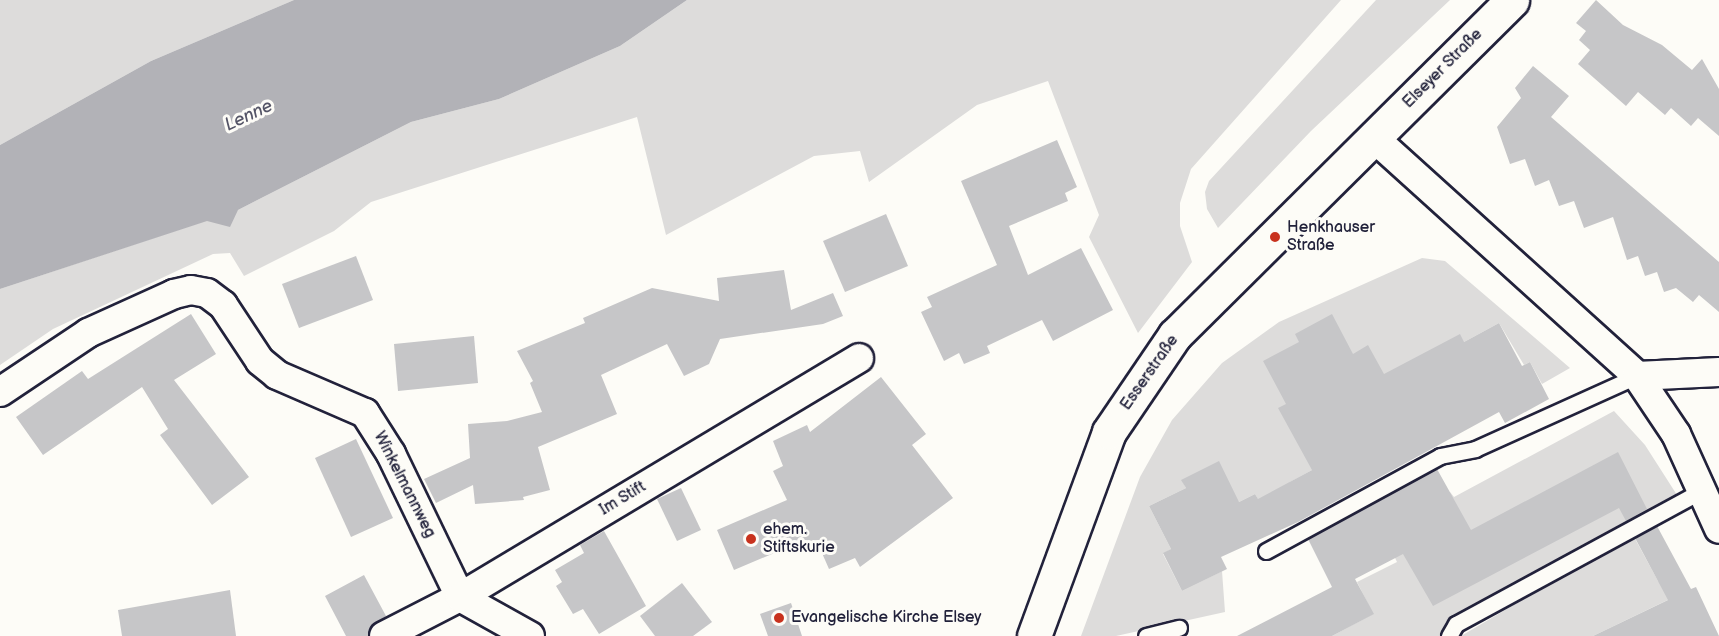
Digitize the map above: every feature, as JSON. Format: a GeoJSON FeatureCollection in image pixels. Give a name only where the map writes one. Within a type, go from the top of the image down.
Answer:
{"type":"FeatureCollection","features":[{"type":"Feature","properties":{"kind":"main road","name":"Elseyer Straße"},"geometry":{"type":"LineString","coordinates":[[1374,138],[1512,0]]}},
{"type":"Feature","properties":{"kind":"main road","name":"Esserstraße"},"geometry":{"type":"LineString","coordinates":[[1034,636],[1109,432],[1175,335],[1374,138]]}},
{"type":"Feature","properties":{"kind":"street"},"geometry":{"type":"LineString","coordinates":[[1374,138],[1636,376],[1713,493],[1719,530]]}},
{"type":"Feature","properties":{"kind":"street","name":"Winkelmannweg"},"geometry":{"type":"LineString","coordinates":[[0,392],[88,333],[174,294],[191,291],[207,293],[223,305],[260,361],[277,375],[365,413],[391,454],[460,597]]}},
{"type":"Feature","properties":{"kind":"street","name":"Im Stift"},"geometry":{"type":"LineString","coordinates":[[384,636],[460,597],[859,358]]}},
{"type":"Feature","properties":{"kind":"street"},"geometry":{"type":"LineString","coordinates":[[1636,376],[1719,372]]}},
{"type":"Feature","properties":{"kind":"street"},"geometry":{"type":"LineString","coordinates":[[460,597],[530,636]]}},
{"type":"Feature","properties":{"kind":"lane"},"geometry":{"type":"LineString","coordinates":[[1266,550],[1440,456],[1475,449],[1636,376]]}},
{"type":"Feature","properties":{"kind":"lane"},"geometry":{"type":"LineString","coordinates":[[1449,636],[1456,624],[1713,493]]}},
{"type":"Feature","properties":{"kind":"lane"},"geometry":{"type":"LineString","coordinates":[[1146,636],[1179,628]]}},
{"type":"Feature","properties":{"kind":"shaded area"},"geometry":{"type":"Polygon","coordinates":[[[0,0],[294,0],[151,61],[0,145],[0,0]]]}},
{"type":"Feature","properties":{"kind":"shaded area"},"geometry":{"type":"Polygon","coordinates":[[[687,0],[1341,0],[1191,169],[1180,203],[1180,226],[1192,262],[1138,333],[1089,237],[1099,215],[1048,81],[977,105],[869,182],[860,151],[814,156],[666,235],[637,117],[371,202],[334,231],[244,276],[230,253],[213,254],[53,329],[0,365],[0,289],[238,210],[411,122],[499,99],[620,46],[687,0]]]}},
{"type":"Feature","properties":{"kind":"shaded area"},"geometry":{"type":"Polygon","coordinates":[[[1376,0],[1450,0],[1311,131],[1218,228],[1207,209],[1205,192],[1209,181],[1376,0]]]}},
{"type":"Feature","properties":{"kind":"shaded area"},"geometry":{"type":"Polygon","coordinates":[[[1422,258],[1445,261],[1570,368],[1542,384],[1530,362],[1524,365],[1499,323],[1464,342],[1398,423],[1290,482],[1270,523],[1255,494],[1239,502],[1182,480],[1186,488],[1149,506],[1171,549],[1163,554],[1182,591],[1222,571],[1225,612],[1116,636],[1081,636],[1140,477],[1172,420],[1222,363],[1279,322],[1422,258]]]}},
{"type":"Feature","properties":{"kind":"shaded area"},"geometry":{"type":"Polygon","coordinates":[[[1614,411],[1645,445],[1677,495],[1449,621],[1440,636],[1332,636],[1373,614],[1357,582],[1397,562],[1381,529],[1450,492],[1454,497],[1614,411]]]}},
{"type":"Feature","properties":{"kind":"shaded area"},"geometry":{"type":"Polygon","coordinates":[[[1633,535],[1658,581],[1678,595],[1593,636],[1461,636],[1633,535]]]}},
{"type":"Feature","properties":{"kind":"water","name":"Lenne"},"geometry":{"type":"Polygon","coordinates":[[[294,0],[687,0],[620,46],[499,99],[411,122],[238,210],[230,227],[207,221],[0,289],[0,145],[151,61],[294,0]]]}},
{"type":"Feature","properties":{"kind":"building"},"geometry":{"type":"Polygon","coordinates":[[[1596,0],[1623,25],[1662,45],[1692,70],[1702,59],[1719,89],[1719,136],[1698,118],[1691,126],[1671,108],[1665,115],[1638,92],[1626,106],[1578,64],[1590,50],[1579,40],[1586,31],[1576,23],[1596,0]]]}},
{"type":"Feature","properties":{"kind":"building"},"geometry":{"type":"Polygon","coordinates":[[[1533,66],[1569,96],[1551,117],[1719,262],[1719,312],[1699,295],[1693,302],[1676,288],[1664,292],[1657,272],[1645,276],[1638,256],[1627,260],[1613,217],[1584,228],[1574,201],[1559,206],[1549,180],[1535,186],[1525,159],[1510,164],[1497,127],[1521,98],[1515,88],[1533,66]]]}},
{"type":"Feature","properties":{"kind":"building"},"geometry":{"type":"Polygon","coordinates":[[[1057,140],[1077,187],[1065,193],[1068,201],[1009,226],[1028,275],[1081,248],[1113,310],[1053,341],[1042,320],[987,346],[990,353],[964,364],[959,353],[944,361],[921,312],[932,307],[927,297],[997,265],[961,181],[1057,140]]]}},
{"type":"Feature","properties":{"kind":"building"},"geometry":{"type":"Polygon","coordinates":[[[886,214],[908,266],[845,292],[823,241],[886,214]]]}},
{"type":"Feature","properties":{"kind":"building"},"geometry":{"type":"Polygon","coordinates":[[[356,256],[373,300],[299,328],[282,284],[356,256]]]}},
{"type":"Feature","properties":{"kind":"building"},"geometry":{"type":"Polygon","coordinates":[[[784,270],[791,310],[833,293],[843,316],[823,324],[720,339],[709,364],[684,376],[667,344],[601,375],[617,414],[538,447],[550,490],[523,497],[524,500],[475,504],[473,485],[436,503],[424,479],[470,458],[468,424],[507,421],[542,412],[530,383],[533,381],[517,351],[585,323],[583,318],[652,288],[719,301],[717,278],[784,270]]]}},
{"type":"Feature","properties":{"kind":"building"},"geometry":{"type":"Polygon","coordinates":[[[191,314],[216,354],[174,380],[249,477],[212,505],[160,435],[168,429],[142,387],[43,455],[16,417],[82,371],[88,379],[191,314]]]}},
{"type":"Feature","properties":{"kind":"building"},"geometry":{"type":"Polygon","coordinates":[[[1332,314],[1353,354],[1368,345],[1384,374],[1460,334],[1464,342],[1499,323],[1522,366],[1530,362],[1549,399],[1505,423],[1499,412],[1298,522],[1221,557],[1227,569],[1182,591],[1163,553],[1171,549],[1149,506],[1186,488],[1181,480],[1219,461],[1239,502],[1255,494],[1258,499],[1312,470],[1278,408],[1286,404],[1263,361],[1299,342],[1295,334],[1332,314]]]}},
{"type":"Feature","properties":{"kind":"building"},"geometry":{"type":"Polygon","coordinates":[[[474,336],[478,383],[398,391],[394,344],[474,336]]]}},
{"type":"Feature","properties":{"kind":"building"},"geometry":{"type":"Polygon","coordinates":[[[881,377],[926,434],[912,445],[953,498],[860,567],[855,558],[829,569],[818,544],[809,548],[805,540],[734,570],[717,530],[787,500],[773,471],[783,466],[773,441],[807,425],[810,432],[881,377]]]}},
{"type":"Feature","properties":{"kind":"building"},"geometry":{"type":"Polygon","coordinates":[[[356,439],[393,518],[351,537],[315,458],[356,439]]]}},
{"type":"Feature","properties":{"kind":"building"},"geometry":{"type":"Polygon","coordinates":[[[1618,452],[1647,509],[1626,521],[1619,508],[1433,606],[1403,554],[1355,579],[1374,614],[1332,636],[1237,636],[1332,587],[1308,539],[1437,469],[1471,530],[1618,452]]]}},
{"type":"Feature","properties":{"kind":"building"},"geometry":{"type":"Polygon","coordinates":[[[681,488],[701,530],[677,541],[657,499],[681,488]]]}},
{"type":"Feature","properties":{"kind":"building"},"geometry":{"type":"Polygon","coordinates":[[[1657,526],[1691,589],[1696,587],[1719,636],[1593,636],[1668,600],[1635,538],[1657,526]]]}},
{"type":"Feature","properties":{"kind":"building"},"geometry":{"type":"Polygon","coordinates":[[[604,531],[646,606],[599,634],[583,609],[573,614],[556,586],[562,582],[555,570],[584,553],[580,545],[604,531]]]}},
{"type":"Feature","properties":{"kind":"building"},"geometry":{"type":"Polygon","coordinates":[[[364,575],[386,616],[371,627],[368,636],[346,636],[325,596],[364,575]]]}},
{"type":"Feature","properties":{"kind":"building"},"geometry":{"type":"Polygon","coordinates":[[[682,583],[712,622],[693,636],[655,636],[640,616],[682,583]]]}},
{"type":"Feature","properties":{"kind":"building"},"geometry":{"type":"Polygon","coordinates":[[[230,590],[236,636],[122,636],[118,610],[230,590]]]}},
{"type":"Feature","properties":{"kind":"building","name":"Evangelische Kirche Elsey"},"geometry":{"type":"Polygon","coordinates":[[[791,603],[802,636],[768,636],[760,614],[791,603]]]}},
{"type":"Feature","properties":{"kind":"place","name":"Henkhauser Straße"},"geometry":{"type":"Point","coordinates":[1275,237]}},
{"type":"Feature","properties":{"kind":"place","name":"ehem. Stiftskurie"},"geometry":{"type":"Point","coordinates":[751,539]}},
{"type":"Feature","properties":{"kind":"place","name":"Evangelische Kirche Elsey"},"geometry":{"type":"Point","coordinates":[779,618]}}]}
